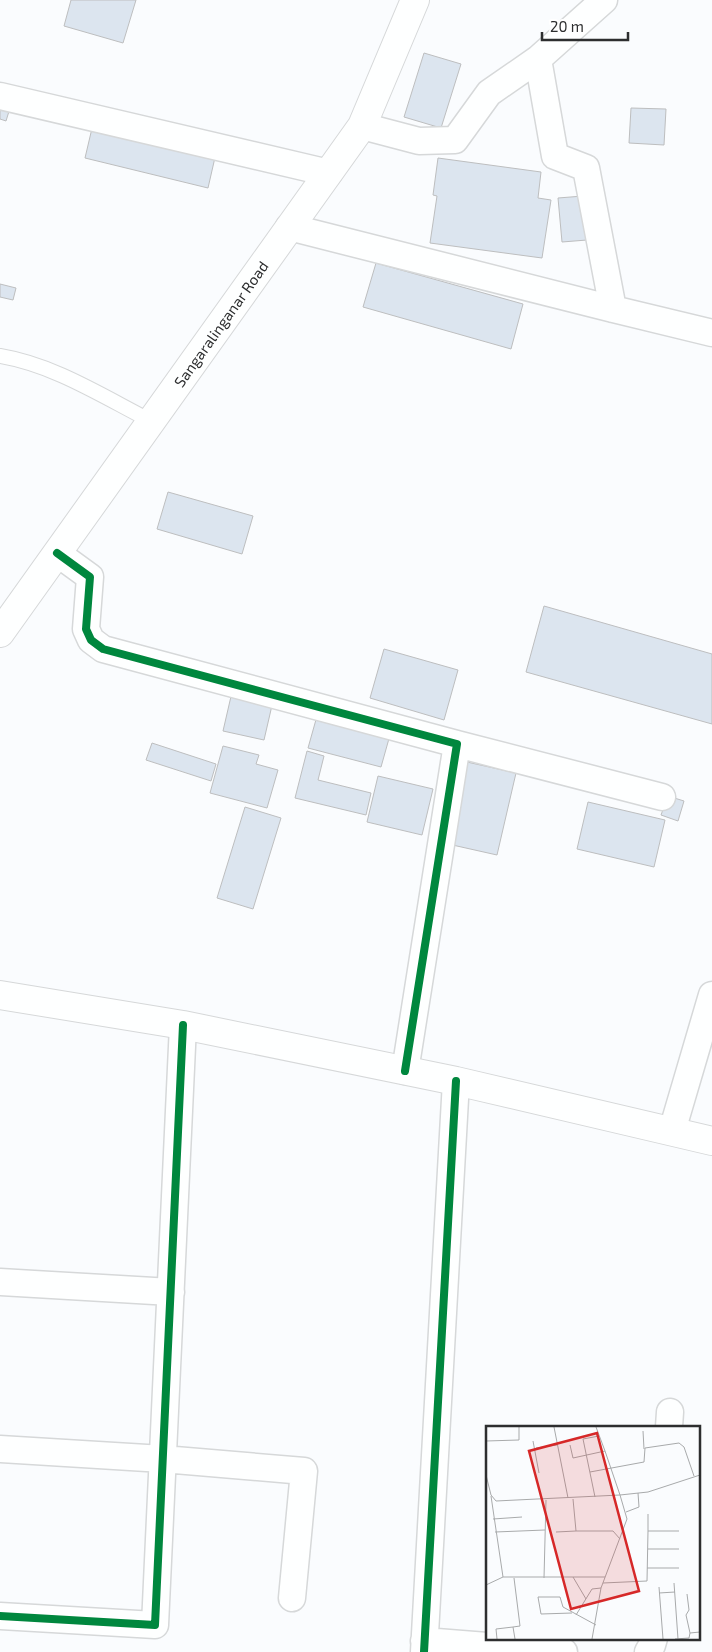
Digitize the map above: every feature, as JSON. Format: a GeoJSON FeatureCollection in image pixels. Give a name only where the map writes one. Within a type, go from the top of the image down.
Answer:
{"type":"FeatureCollection","features":[{"type":"Feature","properties":{"kind":"main road","name":"Sangaralinganar Road"},"geometry":{"type":"LineString","coordinates":[[0,633],[362,126],[415,0]]}},
{"type":"Feature","properties":{"kind":"main road"},"geometry":{"type":"LineString","coordinates":[[0,995],[183,1025],[456,1081],[712,1141]]}},
{"type":"Feature","properties":{"kind":"street"},"geometry":{"type":"LineString","coordinates":[[362,126],[419,141],[455,140],[489,93],[538,59],[604,0]]}},
{"type":"Feature","properties":{"kind":"street"},"geometry":{"type":"LineString","coordinates":[[538,59],[556,156],[586,168],[613,309]]}},
{"type":"Feature","properties":{"kind":"street"},"geometry":{"type":"LineString","coordinates":[[0,96],[329,174]]}},
{"type":"Feature","properties":{"kind":"street"},"geometry":{"type":"LineString","coordinates":[[289,227],[712,333]]}},
{"type":"Feature","properties":{"kind":"street"},"geometry":{"type":"LineString","coordinates":[[57,553],[90,577],[86,629],[91,640],[104,649],[662,797]]}},
{"type":"Feature","properties":{"kind":"street"},"geometry":{"type":"LineString","coordinates":[[405,1071],[457,744]]}},
{"type":"Feature","properties":{"kind":"street"},"geometry":{"type":"LineString","coordinates":[[672,1131],[712,995]]}},
{"type":"Feature","properties":{"kind":"street"},"geometry":{"type":"LineString","coordinates":[[0,1616],[155,1625],[183,1025]]}},
{"type":"Feature","properties":{"kind":"street"},"geometry":{"type":"LineString","coordinates":[[456,1081],[424,1646],[564,1652]]}},
{"type":"Feature","properties":{"kind":"street"},"geometry":{"type":"LineString","coordinates":[[0,1282],[171,1292]]}},
{"type":"Feature","properties":{"kind":"street"},"geometry":{"type":"LineString","coordinates":[[0,1450],[163,1459],[304,1470],[292,1598]]}},
{"type":"Feature","properties":{"kind":"street"},"geometry":{"type":"LineString","coordinates":[[648,1652],[653,1640]]}},
{"type":"Feature","properties":{"kind":"lane"},"geometry":{"type":"LineString","coordinates":[[0,356],[35,364],[66,377],[151,420]]}},
{"type":"Feature","properties":{"kind":"building"},"geometry":{"type":"Polygon","coordinates":[[[71,0],[136,0],[123,43],[64,26],[71,0]]]}},
{"type":"Feature","properties":{"kind":"building"},"geometry":{"type":"Polygon","coordinates":[[[424,53],[461,64],[441,128],[404,117],[424,53]]]}},
{"type":"Feature","properties":{"kind":"building"},"geometry":{"type":"Polygon","coordinates":[[[0,105],[10,108],[6,121],[0,119],[0,105]]]}},
{"type":"Feature","properties":{"kind":"building"},"geometry":{"type":"Polygon","coordinates":[[[631,108],[666,109],[664,145],[629,143],[631,108]]]}},
{"type":"Feature","properties":{"kind":"building"},"geometry":{"type":"Polygon","coordinates":[[[93,124],[216,153],[208,188],[85,158],[93,124]]]}},
{"type":"Feature","properties":{"kind":"building"},"geometry":{"type":"Polygon","coordinates":[[[438,158],[541,172],[538,198],[551,200],[542,258],[430,243],[437,196],[433,195],[438,158]]]}},
{"type":"Feature","properties":{"kind":"building"},"geometry":{"type":"Polygon","coordinates":[[[583,196],[587,240],[562,242],[558,198],[583,196]]]}},
{"type":"Feature","properties":{"kind":"building"},"geometry":{"type":"Polygon","coordinates":[[[376,263],[523,304],[511,349],[363,307],[376,263]]]}},
{"type":"Feature","properties":{"kind":"building"},"geometry":{"type":"Polygon","coordinates":[[[0,284],[16,288],[13,300],[0,297],[0,284]]]}},
{"type":"Feature","properties":{"kind":"building"},"geometry":{"type":"Polygon","coordinates":[[[168,492],[253,516],[242,554],[157,529],[168,492]]]}},
{"type":"Feature","properties":{"kind":"building"},"geometry":{"type":"Polygon","coordinates":[[[544,606],[712,654],[712,724],[526,672],[544,606]]]}},
{"type":"Feature","properties":{"kind":"building"},"geometry":{"type":"Polygon","coordinates":[[[384,649],[458,670],[444,720],[370,698],[384,649]]]}},
{"type":"Feature","properties":{"kind":"building"},"geometry":{"type":"Polygon","coordinates":[[[232,692],[273,701],[264,740],[223,731],[232,692]]]}},
{"type":"Feature","properties":{"kind":"building"},"geometry":{"type":"Polygon","coordinates":[[[317,716],[390,735],[381,767],[308,748],[317,716]]]}},
{"type":"Feature","properties":{"kind":"building"},"geometry":{"type":"Polygon","coordinates":[[[152,743],[216,764],[211,781],[146,760],[152,743]]]}},
{"type":"Feature","properties":{"kind":"building"},"geometry":{"type":"Polygon","coordinates":[[[223,746],[259,755],[256,764],[278,770],[267,808],[210,793],[223,746]]]}},
{"type":"Feature","properties":{"kind":"building"},"geometry":{"type":"Polygon","coordinates":[[[307,751],[324,756],[318,780],[371,793],[366,815],[295,798],[307,751]]]}},
{"type":"Feature","properties":{"kind":"building"},"geometry":{"type":"Polygon","coordinates":[[[467,762],[516,773],[497,855],[448,844],[467,762]]]}},
{"type":"Feature","properties":{"kind":"building"},"geometry":{"type":"Polygon","coordinates":[[[378,776],[433,789],[422,835],[367,822],[378,776]]]}},
{"type":"Feature","properties":{"kind":"building"},"geometry":{"type":"Polygon","coordinates":[[[668,796],[684,801],[678,821],[661,815],[668,796]]]}},
{"type":"Feature","properties":{"kind":"building"},"geometry":{"type":"Polygon","coordinates":[[[588,802],[665,820],[654,867],[577,849],[588,802]]]}},
{"type":"Feature","properties":{"kind":"building"},"geometry":{"type":"Polygon","coordinates":[[[245,807],[281,818],[253,909],[217,898],[245,807]]]}},
{"type":"Feature","properties":{"kind":"cycle path"},"geometry":{"type":"LineString","coordinates":[[57,553],[90,577],[86,629],[91,640],[103,649],[457,744],[405,1071]]}},
{"type":"Feature","properties":{"kind":"cycle path"},"geometry":{"type":"LineString","coordinates":[[0,1616],[155,1625],[183,1025]]}},
{"type":"Feature","properties":{"kind":"cycle path"},"geometry":{"type":"LineString","coordinates":[[424,1652],[456,1081]]}}]}
